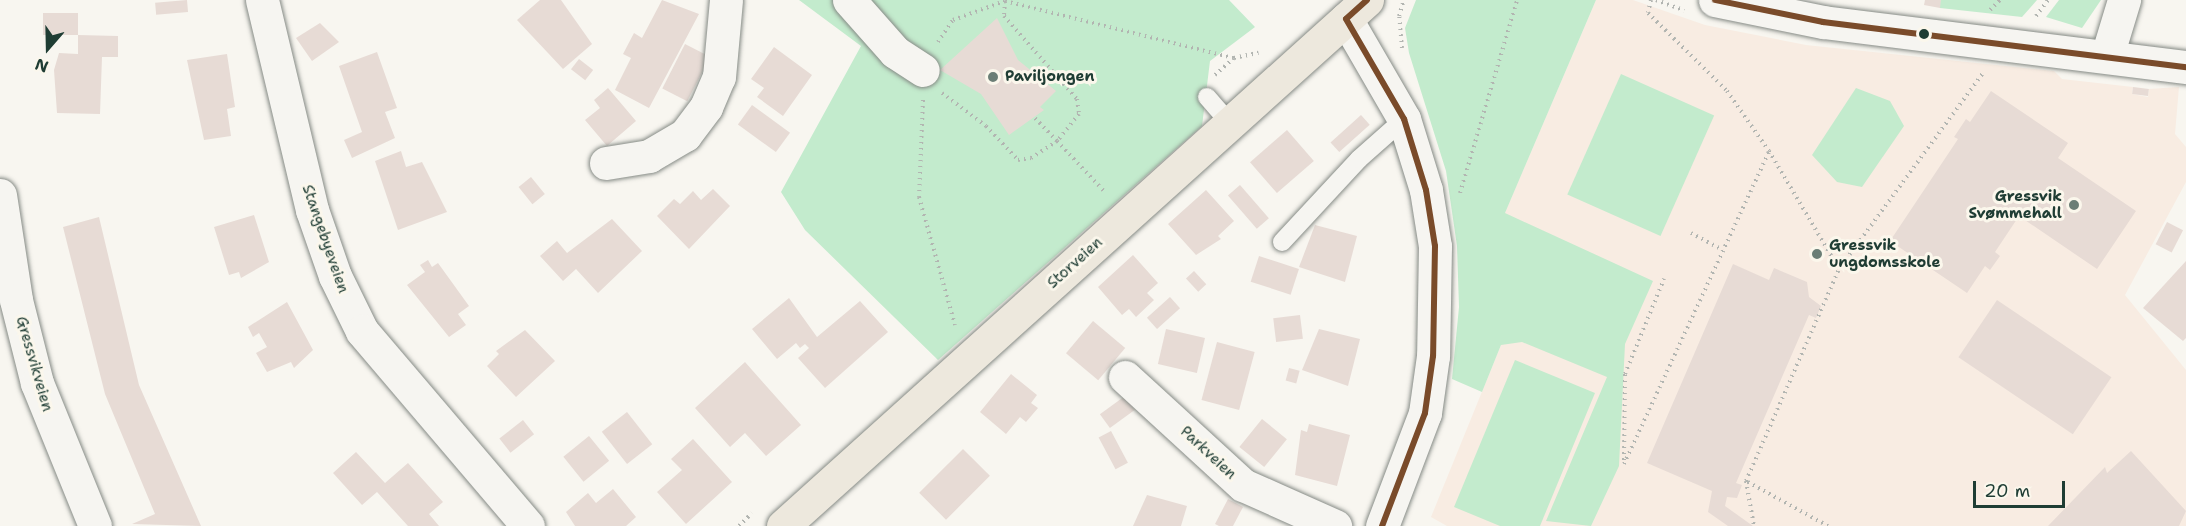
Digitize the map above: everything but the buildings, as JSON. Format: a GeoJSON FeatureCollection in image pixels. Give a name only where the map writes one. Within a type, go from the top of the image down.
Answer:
{"type":"FeatureCollection","features":[{"type":"Feature","properties":{"kind":"main road","name":"Storveien"},"geometry":{"type":"LineString","coordinates":[[783,526],[1356,10]]}},
{"type":"Feature","properties":{"kind":"street","name":"Stangebyeveien"},"geometry":{"type":"LineString","coordinates":[[262,0],[312,210],[334,276],[362,331],[528,526]]}},
{"type":"Feature","properties":{"kind":"street"},"geometry":{"type":"LineString","coordinates":[[606,163],[649,156],[685,135],[699,116],[719,77],[726,0]]}},
{"type":"Feature","properties":{"kind":"street"},"geometry":{"type":"LineString","coordinates":[[849,0],[895,52],[923,78]]}},
{"type":"Feature","properties":{"kind":"street"},"geometry":{"type":"LineString","coordinates":[[1715,0],[1823,22],[2186,67]]}},
{"type":"Feature","properties":{"kind":"street"},"geometry":{"type":"LineString","coordinates":[[2107,56],[2124,0]]}},
{"type":"Feature","properties":{"kind":"street"},"geometry":{"type":"LineString","coordinates":[[1356,10],[1404,119],[1426,190],[1437,302],[1425,413],[1382,526]]}},
{"type":"Feature","properties":{"kind":"street","name":"Gressvikveien"},"geometry":{"type":"LineString","coordinates":[[0,195],[16,300],[37,383],[95,526]]}},
{"type":"Feature","properties":{"kind":"street","name":"Parkveien"},"geometry":{"type":"LineString","coordinates":[[1125,377],[1243,485],[1335,526]]}},
{"type":"Feature","properties":{"kind":"lane"},"geometry":{"type":"LineString","coordinates":[[1207,97],[1230,123]]}},
{"type":"Feature","properties":{"kind":"lane"},"geometry":{"type":"LineString","coordinates":[[1282,242],[1359,159],[1404,119]]}},
{"type":"Feature","properties":{"kind":"path"},"geometry":{"type":"LineString","coordinates":[[1456,201],[1517,0]]}},
{"type":"Feature","properties":{"kind":"path"},"geometry":{"type":"LineString","coordinates":[[1652,0],[1648,13],[1727,91],[1769,151],[1839,269]]}},
{"type":"Feature","properties":{"kind":"path"},"geometry":{"type":"LineString","coordinates":[[2033,20],[2048,0]]}},
{"type":"Feature","properties":{"kind":"path"},"geometry":{"type":"LineString","coordinates":[[923,78],[986,126],[1018,160],[1031,158],[1057,141],[1080,114],[1077,99],[1004,16],[1005,1]]}},
{"type":"Feature","properties":{"kind":"path"},"geometry":{"type":"LineString","coordinates":[[955,325],[919,197],[923,78],[953,20],[1005,1],[1234,58],[1264,52]]}},
{"type":"Feature","properties":{"kind":"path"},"geometry":{"type":"LineString","coordinates":[[1207,97],[1214,75],[1234,58]]}},
{"type":"Feature","properties":{"kind":"path"},"geometry":{"type":"LineString","coordinates":[[1754,526],[1746,481],[1839,269],[1972,82]]}},
{"type":"Feature","properties":{"kind":"path"},"geometry":{"type":"LineString","coordinates":[[1035,118],[1104,190]]}},
{"type":"Feature","properties":{"kind":"path"},"geometry":{"type":"LineString","coordinates":[[1664,279],[1625,374],[1624,464],[1769,151]]}},
{"type":"Feature","properties":{"kind":"path"},"geometry":{"type":"LineString","coordinates":[[1691,233],[1723,250]]}},
{"type":"Feature","properties":{"kind":"path"},"geometry":{"type":"LineString","coordinates":[[1746,481],[1828,526]]}},
{"type":"Feature","properties":{"kind":"shaded area","name":"Gressvik ungdomsskole"},"geometry":{"type":"Polygon","coordinates":[[[1596,0],[1633,0],[1705,25],[1806,45],[2054,71],[2062,79],[2133,87],[2132,94],[2148,97],[2149,89],[2179,87],[2175,134],[2186,147],[2186,182],[2125,295],[2186,370],[2186,526],[1447,526],[1431,517],[1501,345],[1468,299],[1596,0]]]}},
{"type":"Feature","properties":{"kind":"green space"},"geometry":{"type":"Polygon","coordinates":[[[799,0],[1229,0],[1255,27],[1210,61],[1202,126],[938,360],[805,230],[781,192],[861,46],[799,0]]]}},
{"type":"Feature","properties":{"kind":"green space"},"geometry":{"type":"Polygon","coordinates":[[[1416,0],[1596,0],[1505,213],[1653,281],[1625,344],[1619,466],[1591,526],[1546,521],[1607,377],[1522,342],[1501,345],[1482,392],[1452,379],[1459,307],[1457,246],[1446,171],[1409,53],[1405,28],[1416,0]]]}},
{"type":"Feature","properties":{"kind":"green space"},"geometry":{"type":"Polygon","coordinates":[[[1939,0],[2037,0],[2022,17],[1940,8],[1939,0]]]}},
{"type":"Feature","properties":{"kind":"green space"},"geometry":{"type":"Polygon","coordinates":[[[2059,0],[2101,0],[2082,28],[2046,17],[2059,0]]]}},
{"type":"Feature","properties":{"kind":"green space"},"geometry":{"type":"Polygon","coordinates":[[[1621,74],[1714,115],[1660,236],[1567,195],[1621,74]]]}},
{"type":"Feature","properties":{"kind":"green space"},"geometry":{"type":"Polygon","coordinates":[[[1856,88],[1890,101],[1904,126],[1862,187],[1837,182],[1812,155],[1856,88]]]}},
{"type":"Feature","properties":{"kind":"green space"},"geometry":{"type":"Polygon","coordinates":[[[1515,360],[1595,393],[1540,526],[1500,526],[1454,507],[1515,360]]]}},
{"type":"Feature","properties":{"kind":"transit line"},"geometry":{"type":"LineString","coordinates":[[1367,0],[1346,19],[1404,119],[1426,190],[1435,246],[1433,356],[1425,413],[1382,526]]}},
{"type":"Feature","properties":{"kind":"transit line"},"geometry":{"type":"LineString","coordinates":[[1715,0],[1823,22],[2186,67]]}},
{"type":"Feature","properties":{"kind":"place","name":"Paviljongen"},"geometry":{"type":"Point","coordinates":[993,77]}},
{"type":"Feature","properties":{"kind":"place","name":"Gressvik Svømmehall"},"geometry":{"type":"Point","coordinates":[2074,205]}},
{"type":"Feature","properties":{"kind":"place","name":"Gressvik ungdomsskole"},"geometry":{"type":"Point","coordinates":[1817,254]}}]}
